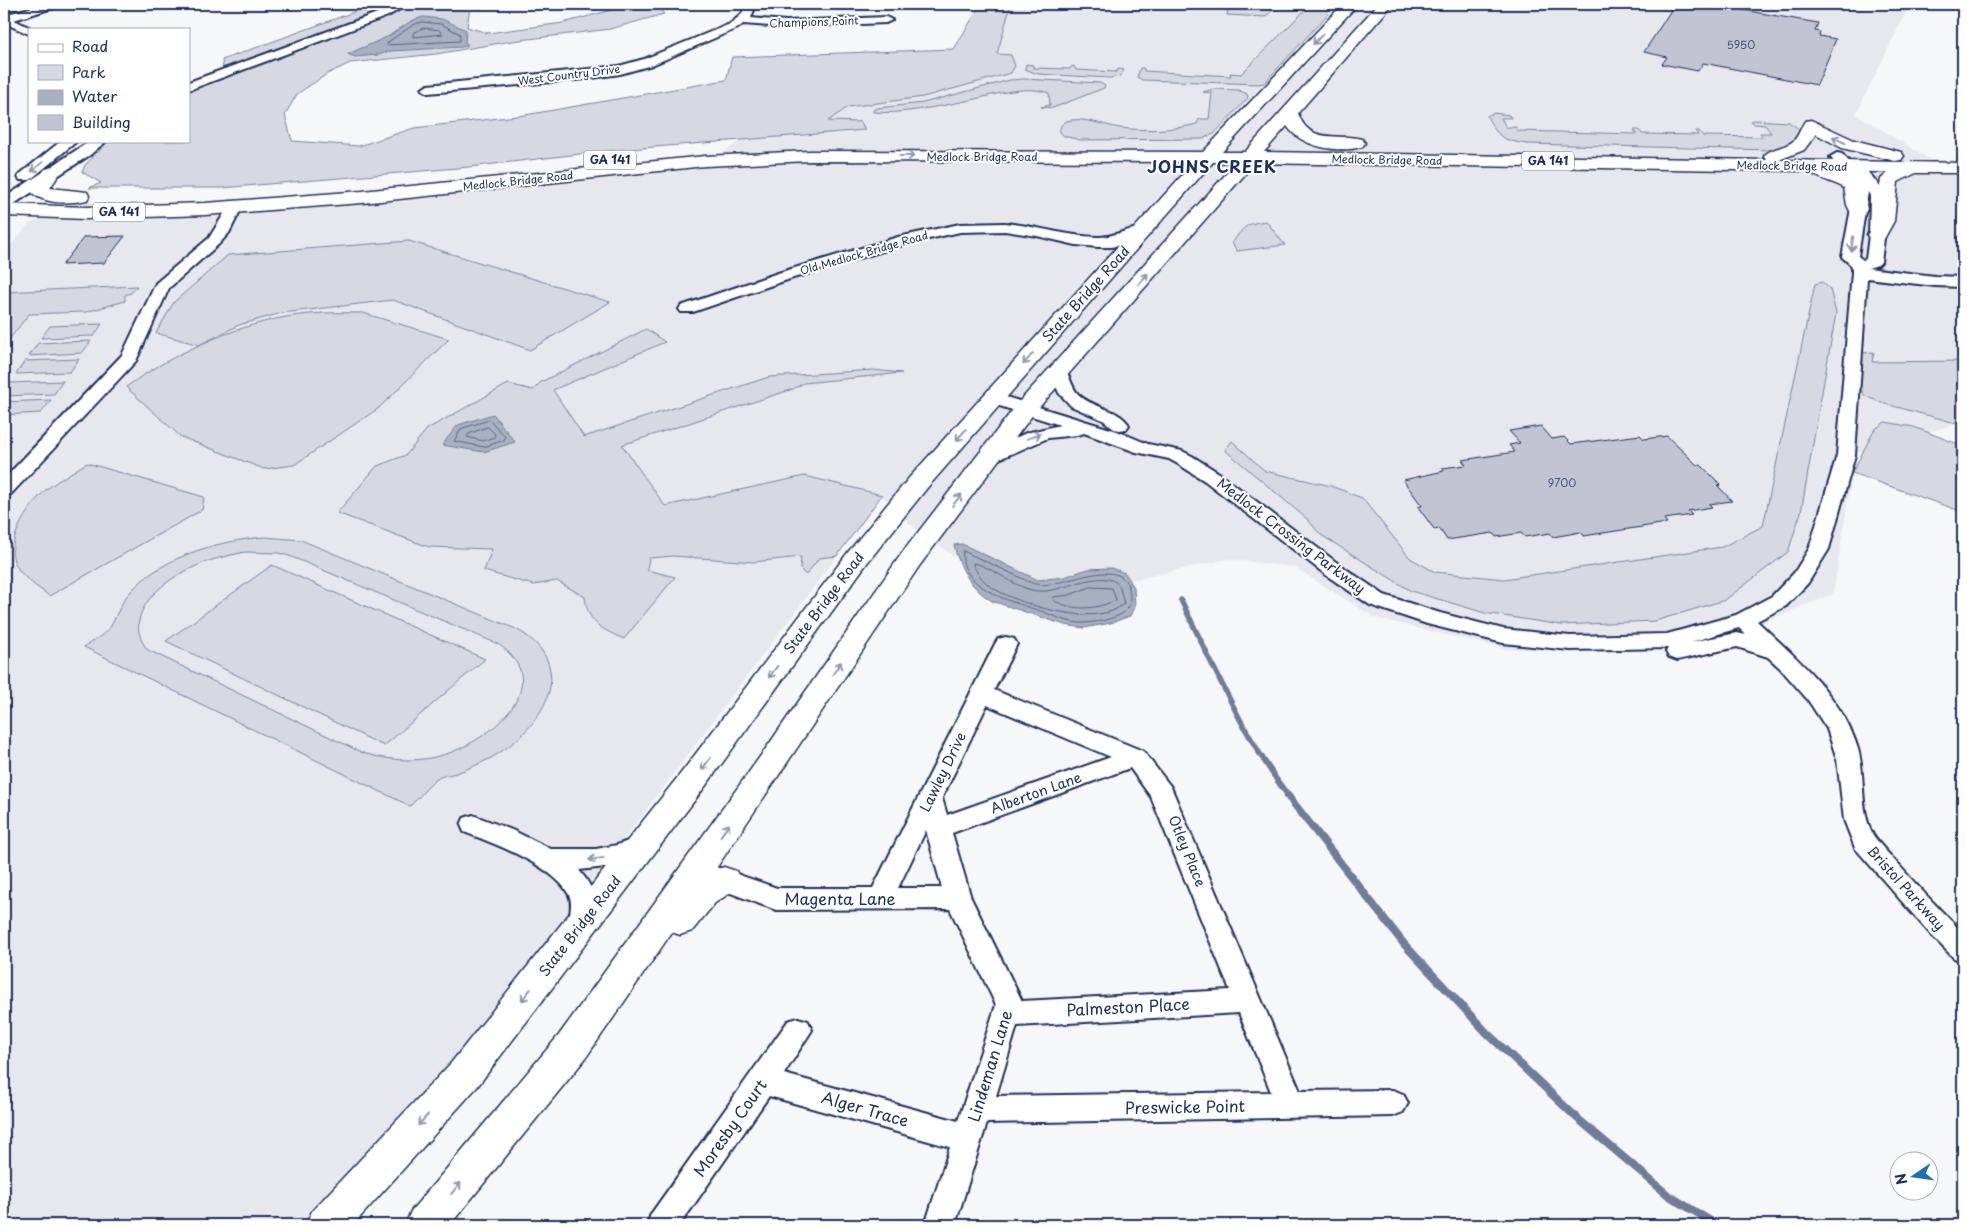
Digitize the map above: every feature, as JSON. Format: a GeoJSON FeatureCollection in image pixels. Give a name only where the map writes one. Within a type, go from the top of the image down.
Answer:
{"type":"FeatureCollection","features":[{"type":"Feature","properties":{"kind":"highway","name":"State Bridge Road"},"geometry":{"type":"LineString","coordinates":[[326,1225],[464,1075],[696,776],[858,557],[998,393],[1106,271],[1213,152],[1351,4]]}},
{"type":"Feature","properties":{"kind":"highway"},"geometry":{"type":"LineString","coordinates":[[425,1225],[572,1047],[584,1044],[609,1024],[687,910],[703,893],[710,875],[778,755],[911,559],[1031,403],[1060,374],[1386,4]]}},
{"type":"Feature","properties":{"kind":"highway"},"geometry":{"type":"LineString","coordinates":[[1290,113],[1296,128],[1312,138],[1330,142],[1375,144],[1400,150]]}},
{"type":"Feature","properties":{"kind":"highway"},"geometry":{"type":"LineString","coordinates":[[1780,161],[1801,145],[1806,138],[1810,125],[1848,144],[1908,162]]}},
{"type":"Feature","properties":{"kind":"highway","name":"Medlock Bridge Road"},"geometry":{"type":"LineString","coordinates":[[52,173],[39,190],[48,195],[195,194],[233,202],[284,193],[702,151],[886,143],[1255,153],[1847,162],[1908,162],[1963,158]]}},
{"type":"Feature","properties":{"kind":"highway","name":"Medlock Bridge Road"},"geometry":{"type":"LineString","coordinates":[[1255,153],[1400,150],[1780,161]]}},
{"type":"Feature","properties":{"kind":"highway","name":"Medlock Bridge Road"},"geometry":{"type":"LineString","coordinates":[[5,201],[86,213],[233,202],[362,197],[705,161],[810,156],[1105,157],[1213,152]]}},
{"type":"Feature","properties":{"kind":"highway"},"geometry":{"type":"LineString","coordinates":[[1105,157],[1118,163],[1148,165],[1166,172],[1176,179],[1178,192]]}},
{"type":"Feature","properties":{"kind":"highway"},"geometry":{"type":"LineString","coordinates":[[1780,161],[1826,173],[1847,182],[1854,190],[1854,202],[1858,208]]}},
{"type":"Feature","properties":{"kind":"highway","name":"Medlock Bridge Road"},"geometry":{"type":"LineString","coordinates":[[1908,162],[1963,168]]}},
{"type":"Feature","properties":{"kind":"highway"},"geometry":{"type":"LineString","coordinates":[[1877,235],[1884,226],[1888,206],[1887,187],[1890,179],[1908,162]]}},
{"type":"Feature","properties":{"kind":"street"},"geometry":{"type":"LineString","coordinates":[[4,19],[55,4]]}},
{"type":"Feature","properties":{"kind":"street"},"geometry":{"type":"LineString","coordinates":[[190,84],[386,4]]}},
{"type":"Feature","properties":{"kind":"street"},"geometry":{"type":"LineString","coordinates":[[190,84],[384,14],[402,4]]}},
{"type":"Feature","properties":{"kind":"street"},"geometry":{"type":"LineString","coordinates":[[743,20],[748,15],[750,4]]}},
{"type":"Feature","properties":{"kind":"street"},"geometry":{"type":"LineString","coordinates":[[4,19],[28,31]]}},
{"type":"Feature","properties":{"kind":"street","name":"Champions Point"},"geometry":{"type":"LineString","coordinates":[[743,20],[786,24],[886,20]]}},
{"type":"Feature","properties":{"kind":"street","name":"West Country Drive"},"geometry":{"type":"LineString","coordinates":[[428,89],[585,75],[620,70],[648,62],[723,32],[743,20]]}},
{"type":"Feature","properties":{"kind":"street"},"geometry":{"type":"LineString","coordinates":[[5,201],[69,142]]}},
{"type":"Feature","properties":{"kind":"street"},"geometry":{"type":"LineString","coordinates":[[5,201],[52,173],[98,142]]}},
{"type":"Feature","properties":{"kind":"street"},"geometry":{"type":"LineString","coordinates":[[1847,162],[1873,187],[1877,196],[1877,235],[1874,262],[1860,269]]}},
{"type":"Feature","properties":{"kind":"street","name":"Medlock Crossing Parkway"},"geometry":{"type":"LineString","coordinates":[[998,393],[1115,430],[1163,442],[1175,455],[1212,477],[1333,570],[1377,600],[1435,619],[1503,636],[1570,643],[1667,641],[1743,620],[1779,602],[1801,578],[1820,549],[1846,456],[1860,269],[1850,256],[1861,192],[1847,162]]}},
{"type":"Feature","properties":{"kind":"street"},"geometry":{"type":"LineString","coordinates":[[4,490],[120,370],[130,357],[162,286],[221,233],[233,202]]}},
{"type":"Feature","properties":{"kind":"street","name":"Old Medlock Bridge Road"},"geometry":{"type":"LineString","coordinates":[[687,309],[784,276],[894,242],[960,228],[1005,227],[1037,231],[1076,240],[1112,242],[1142,232]]}},
{"type":"Feature","properties":{"kind":"street","name":"Old Medlock Bridge Road"},"geometry":{"type":"LineString","coordinates":[[1076,240],[1101,254],[1106,271]]}},
{"type":"Feature","properties":{"kind":"street"},"geometry":{"type":"LineString","coordinates":[[1860,269],[1935,281],[1963,282]]}},
{"type":"Feature","properties":{"kind":"street","name":"Medlock Crossing Parkway"},"geometry":{"type":"LineString","coordinates":[[1060,374],[1070,397],[1079,404],[1113,417],[1115,430]]}},
{"type":"Feature","properties":{"kind":"street","name":"Medlock Crossing Parkway"},"geometry":{"type":"LineString","coordinates":[[990,457],[1039,433],[1051,430],[1115,430]]}},
{"type":"Feature","properties":{"kind":"street","name":"Bristol Parkway"},"geometry":{"type":"LineString","coordinates":[[1743,620],[1812,690],[1837,726],[1846,749],[1856,824],[1864,840],[1893,876],[1963,950]]}},
{"type":"Feature","properties":{"kind":"street","name":"Medlock Crossing Parkway"},"geometry":{"type":"LineString","coordinates":[[1616,642],[1660,653],[1685,651],[1736,640],[1773,650]]}},
{"type":"Feature","properties":{"kind":"street","name":"Lawley Drive"},"geometry":{"type":"LineString","coordinates":[[880,899],[1006,644]]}},
{"type":"Feature","properties":{"kind":"street","name":"Otley Place"},"geometry":{"type":"LineString","coordinates":[[982,694],[1134,758],[1162,793],[1291,1105]]}},
{"type":"Feature","properties":{"kind":"street","name":"Alberton Lane"},"geometry":{"type":"LineString","coordinates":[[938,828],[1134,758]]}},
{"type":"Feature","properties":{"kind":"street","name":"Lindeman Lane"},"geometry":{"type":"LineString","coordinates":[[930,798],[958,898],[1010,1005],[940,1225]]}},
{"type":"Feature","properties":{"kind":"street"},"geometry":{"type":"LineString","coordinates":[[473,825],[547,859],[573,878],[581,891],[585,903],[581,925]]}},
{"type":"Feature","properties":{"kind":"street"},"geometry":{"type":"LineString","coordinates":[[547,859],[593,861],[622,854],[642,846]]}},
{"type":"Feature","properties":{"kind":"street","name":"Magenta Lane"},"geometry":{"type":"LineString","coordinates":[[710,875],[776,899],[958,898]]}},
{"type":"Feature","properties":{"kind":"street","name":"Palmeston Place"},"geometry":{"type":"LineString","coordinates":[[1007,1014],[1248,1001]]}},
{"type":"Feature","properties":{"kind":"street","name":"Moresby Court"},"geometry":{"type":"LineString","coordinates":[[662,1225],[798,1030]]}},
{"type":"Feature","properties":{"kind":"street","name":"Alger Trace"},"geometry":{"type":"LineString","coordinates":[[763,1081],[968,1138]]}},
{"type":"Feature","properties":{"kind":"street","name":"Preswicke Point"},"geometry":{"type":"LineString","coordinates":[[976,1110],[1393,1103]]}},
{"type":"Feature","properties":{"kind":"shaded area"},"geometry":{"type":"Polygon","coordinates":[[[1011,4],[1910,4],[1856,114],[1931,160],[1963,160],[1963,422],[1846,456],[1963,503],[1963,512],[1852,473],[1833,594],[1756,625],[1667,649],[1506,649],[1375,618],[1294,567],[1227,559],[1020,605],[910,524],[882,495],[805,476],[665,506],[622,445],[793,389],[804,383],[899,373],[873,370],[769,377],[584,437],[553,390],[664,342],[646,329],[541,382],[533,390],[508,384],[427,429],[406,455],[377,466],[429,547],[492,549],[485,570],[533,585],[557,581],[585,597],[586,611],[675,577],[647,570],[649,558],[673,556],[753,562],[801,557],[837,556],[369,1179],[320,1225],[4,1225],[4,346],[29,314],[86,312],[125,301],[125,295],[136,286],[4,292],[4,254],[29,224],[76,202],[181,204],[236,199],[230,206],[502,183],[497,173],[701,169],[742,139],[864,130],[861,122],[827,122],[848,107],[923,97],[997,54],[1011,4]]]}},
{"type":"Feature","properties":{"kind":"green space"},"geometry":{"type":"Polygon","coordinates":[[[406,4],[470,7],[467,27],[488,33],[563,23],[634,4],[655,4],[664,14],[610,29],[512,41],[436,54],[350,63],[327,74],[297,94],[285,115],[292,141],[359,146],[414,128],[525,115],[726,80],[732,57],[954,49],[981,4],[1011,4],[997,54],[1011,55],[1015,66],[1011,73],[923,97],[848,107],[828,121],[861,122],[865,130],[605,151],[469,167],[222,188],[89,188],[101,183],[82,172],[85,165],[108,142],[190,142],[190,90],[224,75],[222,60],[362,9],[406,4]]]}},
{"type":"Feature","properties":{"kind":"green space"},"geometry":{"type":"Polygon","coordinates":[[[1302,4],[1321,6],[1328,14],[1264,83],[1142,80],[1137,77],[1140,68],[1144,68],[1144,71],[1231,76],[1230,73],[1241,74],[1307,8],[1300,6],[1302,4]]]}},
{"type":"Feature","properties":{"kind":"green space"},"geometry":{"type":"Polygon","coordinates":[[[1228,6],[1275,8],[1265,17],[1227,15],[1228,6]]]}},
{"type":"Feature","properties":{"kind":"green space"},"geometry":{"type":"Polygon","coordinates":[[[1026,64],[1033,65],[1033,68],[1070,69],[1074,66],[1076,70],[1116,72],[1118,69],[1124,70],[1120,76],[1110,78],[1038,74],[1025,69],[1026,64]]]}},
{"type":"Feature","properties":{"kind":"green space"},"geometry":{"type":"Polygon","coordinates":[[[1010,80],[1100,83],[1105,86],[1053,108],[1041,107],[1050,105],[1049,93],[1018,90],[919,110],[873,112],[877,108],[923,103],[1010,80]]]}},
{"type":"Feature","properties":{"kind":"green space"},"geometry":{"type":"Polygon","coordinates":[[[1213,89],[1238,90],[1247,94],[1248,98],[1214,134],[1202,139],[1080,140],[1064,136],[1060,132],[1062,124],[1073,120],[1086,120],[1120,128],[1139,129],[1169,129],[1197,124],[1199,119],[1209,119],[1212,93],[1203,92],[1213,89]]]}},
{"type":"Feature","properties":{"kind":"green space"},"geometry":{"type":"Polygon","coordinates":[[[1493,113],[1509,115],[1511,118],[1501,118],[1506,127],[1516,127],[1518,131],[1637,134],[1634,130],[1639,130],[1642,134],[1698,135],[1695,131],[1699,131],[1703,136],[1763,137],[1760,133],[1771,133],[1765,125],[1754,124],[1751,121],[1754,120],[1789,122],[1799,129],[1800,136],[1796,145],[1772,150],[1527,144],[1502,137],[1494,129],[1487,116],[1493,113]]]}},
{"type":"Feature","properties":{"kind":"green space"},"geometry":{"type":"Polygon","coordinates":[[[1266,221],[1285,245],[1237,251],[1232,243],[1243,229],[1253,223],[1266,221]]]}},
{"type":"Feature","properties":{"kind":"green space"},"geometry":{"type":"Polygon","coordinates":[[[409,241],[610,302],[530,350],[393,300],[282,313],[239,325],[199,345],[156,333],[174,302],[228,255],[409,241]]]}},
{"type":"Feature","properties":{"kind":"green space"},"geometry":{"type":"Polygon","coordinates":[[[1822,282],[1830,289],[1836,313],[1801,512],[1788,552],[1725,600],[1655,621],[1561,625],[1485,613],[1411,591],[1321,535],[1307,519],[1225,450],[1232,441],[1265,471],[1331,486],[1362,498],[1410,558],[1435,572],[1504,579],[1722,547],[1763,526],[1815,284],[1822,282]]]}},
{"type":"Feature","properties":{"kind":"green space"},"geometry":{"type":"Polygon","coordinates":[[[137,286],[131,293],[125,295],[125,301],[86,312],[29,314],[4,346],[4,292],[137,286]]]}},
{"type":"Feature","properties":{"kind":"green space"},"geometry":{"type":"Polygon","coordinates":[[[363,313],[449,339],[379,408],[294,465],[264,469],[181,437],[126,387],[167,361],[189,350],[263,322],[310,314],[363,313]]]}},
{"type":"Feature","properties":{"kind":"green space"},"geometry":{"type":"Polygon","coordinates":[[[102,324],[94,336],[41,338],[50,326],[102,324]]]}},
{"type":"Feature","properties":{"kind":"green space"},"geometry":{"type":"Polygon","coordinates":[[[646,329],[665,342],[553,390],[584,437],[769,377],[873,370],[902,373],[804,383],[793,389],[622,445],[665,506],[805,476],[882,495],[837,556],[819,558],[806,575],[800,569],[801,557],[753,562],[673,556],[649,558],[647,570],[675,577],[624,639],[597,624],[589,613],[585,597],[557,581],[533,585],[484,571],[492,549],[429,547],[337,513],[377,466],[406,455],[427,429],[508,384],[533,390],[541,382],[646,329]]]}},
{"type":"Feature","properties":{"kind":"green space"},"geometry":{"type":"Polygon","coordinates":[[[91,341],[82,353],[29,356],[38,343],[91,341]]]}},
{"type":"Feature","properties":{"kind":"green space"},"geometry":{"type":"Polygon","coordinates":[[[1874,352],[1872,362],[1963,361],[1963,425],[1882,403],[1865,396],[1858,384],[1863,353],[1874,352]]]}},
{"type":"Feature","properties":{"kind":"green space"},"geometry":{"type":"Polygon","coordinates":[[[79,359],[70,372],[16,374],[25,361],[79,359]]]}},
{"type":"Feature","properties":{"kind":"green space"},"geometry":{"type":"Polygon","coordinates":[[[63,381],[54,394],[4,396],[4,390],[9,383],[63,381]]]}},
{"type":"Feature","properties":{"kind":"green space"},"geometry":{"type":"Polygon","coordinates":[[[51,400],[41,413],[4,415],[4,402],[51,400]]]}},
{"type":"Feature","properties":{"kind":"green space"},"geometry":{"type":"Polygon","coordinates":[[[1885,422],[1914,427],[1963,446],[1963,512],[1852,473],[1874,430],[1885,422]]]}},
{"type":"Feature","properties":{"kind":"green space"},"geometry":{"type":"Polygon","coordinates":[[[87,463],[204,497],[202,510],[49,596],[29,581],[16,566],[12,552],[14,542],[28,511],[41,494],[57,481],[87,463]]]}},
{"type":"Feature","properties":{"kind":"green space"},"geometry":{"type":"Polygon","coordinates":[[[265,537],[301,540],[516,629],[536,644],[547,661],[551,679],[547,697],[539,715],[509,746],[478,764],[439,778],[410,806],[84,647],[109,629],[128,594],[161,568],[177,559],[211,546],[265,537]],[[245,552],[224,557],[196,566],[167,582],[147,602],[141,613],[139,625],[141,638],[148,650],[363,753],[384,758],[415,760],[446,754],[481,737],[498,724],[511,709],[520,693],[521,677],[515,660],[498,644],[279,553],[245,552]]]}},
{"type":"Feature","properties":{"kind":"green space"},"geometry":{"type":"Polygon","coordinates":[[[272,565],[485,659],[384,746],[166,641],[272,565]]]}},
{"type":"Feature","properties":{"kind":"water"},"geometry":{"type":"Polygon","coordinates":[[[423,17],[442,19],[466,30],[465,42],[468,45],[462,47],[391,51],[378,55],[355,57],[348,54],[389,36],[411,21],[423,17]]]}},
{"type":"Feature","properties":{"kind":"water"},"geometry":{"type":"Polygon","coordinates":[[[493,414],[515,442],[484,452],[442,445],[458,425],[493,414]]]}},
{"type":"Feature","properties":{"kind":"water"},"geometry":{"type":"Polygon","coordinates":[[[962,544],[1038,580],[1064,577],[1088,569],[1111,568],[1125,573],[1134,587],[1135,606],[1130,616],[1111,623],[1084,628],[1065,625],[992,601],[967,578],[954,545],[962,544]]]}},
{"type":"Feature","properties":{"kind":"building"},"geometry":{"type":"Polygon","coordinates":[[[1675,4],[1708,4],[1818,23],[1815,31],[1820,32],[1819,36],[1836,39],[1817,85],[1703,63],[1698,71],[1662,64],[1667,57],[1644,52],[1675,4]]]}},
{"type":"Feature","properties":{"kind":"building"},"geometry":{"type":"Polygon","coordinates":[[[125,236],[104,263],[62,265],[84,237],[125,236]]]}},
{"type":"Feature","properties":{"kind":"building"},"geometry":{"type":"Polygon","coordinates":[[[1541,426],[1552,439],[1564,437],[1571,444],[1640,435],[1644,439],[1667,436],[1721,485],[1718,486],[1732,501],[1709,504],[1712,507],[1688,511],[1692,515],[1664,519],[1667,523],[1584,536],[1581,532],[1553,537],[1550,533],[1525,537],[1521,533],[1496,537],[1493,533],[1447,540],[1439,528],[1434,529],[1418,507],[1422,506],[1403,480],[1444,471],[1442,468],[1466,465],[1462,460],[1515,452],[1509,445],[1520,443],[1509,431],[1541,426]]]}},
{"type":"Feature","properties":{"kind":"waterway"},"geometry":{"type":"LineString","coordinates":[[1181,600],[1244,726],[1289,797]]}},
{"type":"Feature","properties":{"kind":"waterway"},"geometry":{"type":"LineString","coordinates":[[1288,796],[1404,944],[1488,1034],[1577,1118],[1668,1195],[1717,1225]]}},
{"type":"Feature","properties":{"kind":"district","name":"JOHNS CREEK"},"geometry":{"type":"Point","coordinates":[1212,167]}}]}
